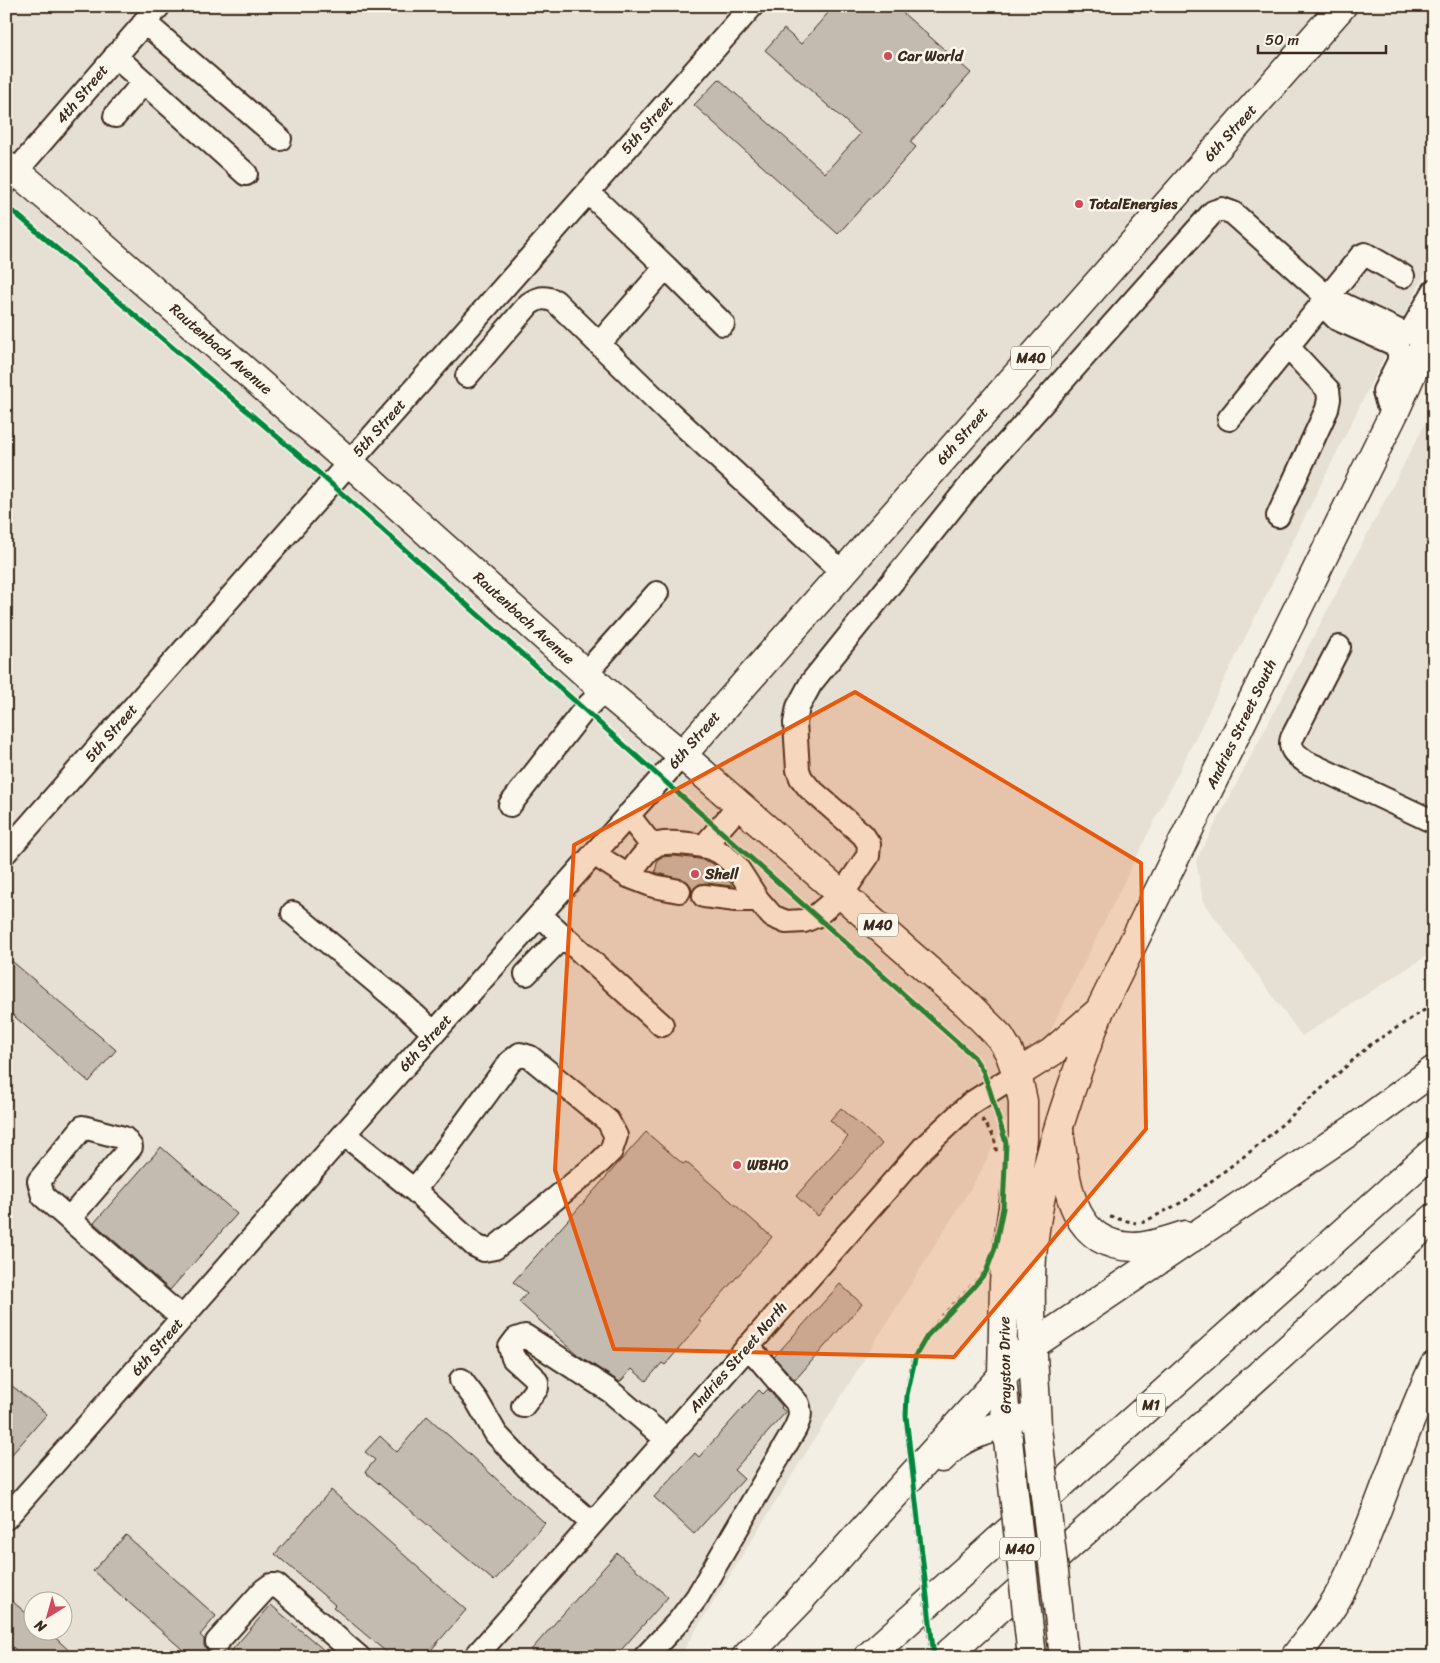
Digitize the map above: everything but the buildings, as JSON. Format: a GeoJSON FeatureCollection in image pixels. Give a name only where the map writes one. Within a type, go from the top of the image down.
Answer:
{"type":"FeatureCollection","features":[{"type":"Feature","properties":{"kind":"main road","name":"6th Street"},"geometry":{"type":"LineString","coordinates":[[682,755],[1342,6]]}},
{"type":"Feature","properties":{"kind":"main road","name":"Rautenbach Avenue"},"geometry":{"type":"LineString","coordinates":[[9,169],[349,462],[595,681],[740,805],[988,1023],[1000,1037],[1009,1052],[1017,1074]]}},
{"type":"Feature","properties":{"kind":"main road","name":"Andries Street South"},"geometry":{"type":"LineString","coordinates":[[1059,1130],[1074,1079],[1100,1010],[1395,411],[1434,323]]}},
{"type":"Feature","properties":{"kind":"main road"},"geometry":{"type":"LineString","coordinates":[[1017,1074],[1052,1052],[1100,1010]]}},
{"type":"Feature","properties":{"kind":"main road"},"geometry":{"type":"LineString","coordinates":[[788,1613],[1002,1376],[1033,1345],[1356,1128],[1434,1070]]}},
{"type":"Feature","properties":{"kind":"main road","name":"Grayston Drive"},"geometry":{"type":"LineString","coordinates":[[1017,1074],[1023,1101],[1023,1138],[1006,1255],[1002,1376],[1032,1657]]}},
{"type":"Feature","properties":{"kind":"main road"},"geometry":{"type":"LineString","coordinates":[[1059,1130],[1072,1201],[1086,1227],[1094,1234],[1107,1242],[1133,1247],[1156,1244],[1210,1227]]}},
{"type":"Feature","properties":{"kind":"main road","name":"Grayston Drive"},"geometry":{"type":"LineString","coordinates":[[1059,1130],[1044,1186],[1032,1256],[1031,1288],[1036,1422],[1064,1657]]}},
{"type":"Feature","properties":{"kind":"main road","name":"M1"},"geometry":{"type":"LineString","coordinates":[[868,1657],[1434,1151]]}},
{"type":"Feature","properties":{"kind":"main road"},"geometry":{"type":"LineString","coordinates":[[946,1657],[1434,1218]]}},
{"type":"Feature","properties":{"kind":"main road"},"geometry":{"type":"LineString","coordinates":[[1295,1657],[1339,1595],[1372,1522],[1434,1366]]}},
{"type":"Feature","properties":{"kind":"main road"},"geometry":{"type":"LineString","coordinates":[[746,1657],[926,1471],[958,1444],[1007,1432],[1036,1422]]}},
{"type":"Feature","properties":{"kind":"lane","name":"5th Street"},"geometry":{"type":"LineString","coordinates":[[6,852],[752,6]]}},
{"type":"Feature","properties":{"kind":"lane"},"geometry":{"type":"LineString","coordinates":[[152,14],[280,140]]}},
{"type":"Feature","properties":{"kind":"lane","name":"4th Street"},"geometry":{"type":"LineString","coordinates":[[9,169],[152,14]]}},
{"type":"Feature","properties":{"kind":"lane"},"geometry":{"type":"LineString","coordinates":[[114,56],[246,174]]}},
{"type":"Feature","properties":{"kind":"lane"},"geometry":{"type":"LineString","coordinates":[[115,116],[144,82]]}},
{"type":"Feature","properties":{"kind":"lane"},"geometry":{"type":"LineString","coordinates":[[588,192],[723,324]]}},
{"type":"Feature","properties":{"kind":"lane"},"geometry":{"type":"LineString","coordinates":[[628,876],[653,847],[663,843],[704,846],[720,852],[735,865],[758,900],[772,916],[786,922],[804,921],[816,916],[842,894],[868,856],[869,844],[863,835],[809,788],[801,778],[798,770],[794,723],[798,707],[811,683],[975,479],[1213,212],[1222,209],[1233,213],[1327,297],[1403,333],[1410,333],[1434,292]]}},
{"type":"Feature","properties":{"kind":"lane"},"geometry":{"type":"LineString","coordinates":[[1229,419],[1361,256],[1365,254],[1403,276]]}},
{"type":"Feature","properties":{"kind":"lane"},"geometry":{"type":"LineString","coordinates":[[599,344],[666,267]]}},
{"type":"Feature","properties":{"kind":"lane"},"geometry":{"type":"LineString","coordinates":[[1327,297],[1330,312],[1337,319],[1392,343],[1399,350],[1399,361],[1384,390],[1387,402],[1395,411]]}},
{"type":"Feature","properties":{"kind":"lane"},"geometry":{"type":"LineString","coordinates":[[466,376],[529,304],[538,298],[548,298],[555,301],[842,572]]}},
{"type":"Feature","properties":{"kind":"lane"},"geometry":{"type":"LineString","coordinates":[[1278,516],[1327,409],[1329,399],[1328,390],[1287,346]]}},
{"type":"Feature","properties":{"kind":"lane"},"geometry":{"type":"LineString","coordinates":[[510,805],[584,710],[595,681],[657,593]]}},
{"type":"Feature","properties":{"kind":"lane"},"geometry":{"type":"LineString","coordinates":[[1339,646],[1292,738],[1291,748],[1294,753],[1306,762],[1434,822]]}},
{"type":"Feature","properties":{"kind":"lane","name":"6th Street"},"geometry":{"type":"LineString","coordinates":[[6,1518],[344,1134],[682,755]]}},
{"type":"Feature","properties":{"kind":"lane"},"geometry":{"type":"LineString","coordinates":[[704,846],[740,805]]}},
{"type":"Feature","properties":{"kind":"lane"},"geometry":{"type":"LineString","coordinates":[[628,815],[653,847]]}},
{"type":"Feature","properties":{"kind":"lane"},"geometry":{"type":"LineString","coordinates":[[594,854],[628,876],[654,886],[679,891]]}},
{"type":"Feature","properties":{"kind":"lane"},"geometry":{"type":"LineString","coordinates":[[704,896],[736,900],[758,900]]}},
{"type":"Feature","properties":{"kind":"lane"},"geometry":{"type":"LineString","coordinates":[[293,912],[434,1033]]}},
{"type":"Feature","properties":{"kind":"lane"},"geometry":{"type":"LineString","coordinates":[[540,915],[662,1025]]}},
{"type":"Feature","properties":{"kind":"lane"},"geometry":{"type":"LineString","coordinates":[[526,974],[563,936]]}},
{"type":"Feature","properties":{"kind":"lane"},"geometry":{"type":"LineString","coordinates":[[344,1134],[414,1190],[474,1245],[484,1250],[495,1248],[600,1162],[611,1151],[616,1136],[608,1121],[530,1057],[520,1054],[510,1062],[414,1190]]}},
{"type":"Feature","properties":{"kind":"lane","name":"Andries Street North"},"geometry":{"type":"LineString","coordinates":[[475,1657],[924,1148],[970,1104],[1017,1074]]}},
{"type":"Feature","properties":{"kind":"lane"},"geometry":{"type":"LineString","coordinates":[[69,1219],[182,1318]]}},
{"type":"Feature","properties":{"kind":"lane"},"geometry":{"type":"LineString","coordinates":[[522,1406],[537,1388],[537,1382],[513,1358],[510,1348],[516,1339],[525,1336],[610,1391],[666,1439]]}},
{"type":"Feature","properties":{"kind":"lane"},"geometry":{"type":"LineString","coordinates":[[646,1657],[697,1598],[796,1429],[800,1419],[801,1412],[798,1404],[748,1346]]}},
{"type":"Feature","properties":{"kind":"lane"},"geometry":{"type":"LineString","coordinates":[[461,1380],[477,1401],[496,1434],[528,1468],[592,1523]]}},
{"type":"Feature","properties":{"kind":"lane"},"geometry":{"type":"LineString","coordinates":[[217,1642],[264,1590],[271,1585],[276,1585],[359,1657]]}},
{"type":"Feature","properties":{"kind":"path"},"geometry":{"type":"LineString","coordinates":[[1104,1215],[1139,1224],[1186,1200],[1259,1145],[1371,1044],[1434,1004]]}},
{"type":"Feature","properties":{"kind":"path"},"geometry":{"type":"LineString","coordinates":[[970,1104],[994,1137],[997,1156]]}},
{"type":"Feature","properties":{"kind":"path"},"geometry":{"type":"LineString","coordinates":[[933,1657],[906,1416],[909,1379],[916,1355],[927,1336],[972,1289],[985,1271]]}},
{"type":"Feature","properties":{"kind":"highlighted area"},"geometry":{"type":"Polygon","coordinates":[[[855,692],[1141,863],[1146,1129],[954,1357],[614,1349],[555,1170],[574,845],[855,692]]]}},
{"type":"Feature","properties":{"kind":"shaded area"},"geometry":{"type":"Polygon","coordinates":[[[6,6],[1434,6],[1434,256],[980,1173],[679,1657],[6,1657],[6,6]]]}},
{"type":"Feature","properties":{"kind":"shaded area"},"geometry":{"type":"Polygon","coordinates":[[[1434,407],[1434,951],[1302,1036],[1203,901],[1196,861],[1434,407]]]}},
{"type":"Feature","properties":{"kind":"cycle path"},"geometry":{"type":"LineString","coordinates":[[14,212],[301,457],[974,1057],[983,1071],[1006,1143],[1003,1208],[995,1248],[986,1272],[927,1336],[916,1355],[907,1395],[906,1416],[934,1657]]}},
{"type":"Feature","properties":{"kind":"place","name":"Car World"},"geometry":{"type":"Point","coordinates":[888,56]}},
{"type":"Feature","properties":{"kind":"place","name":"TotalEnergies"},"geometry":{"type":"Point","coordinates":[1079,204]}},
{"type":"Feature","properties":{"kind":"place","name":"Shell"},"geometry":{"type":"Point","coordinates":[695,874]}},
{"type":"Feature","properties":{"kind":"place","name":"WBHO"},"geometry":{"type":"Point","coordinates":[737,1165]}}]}
